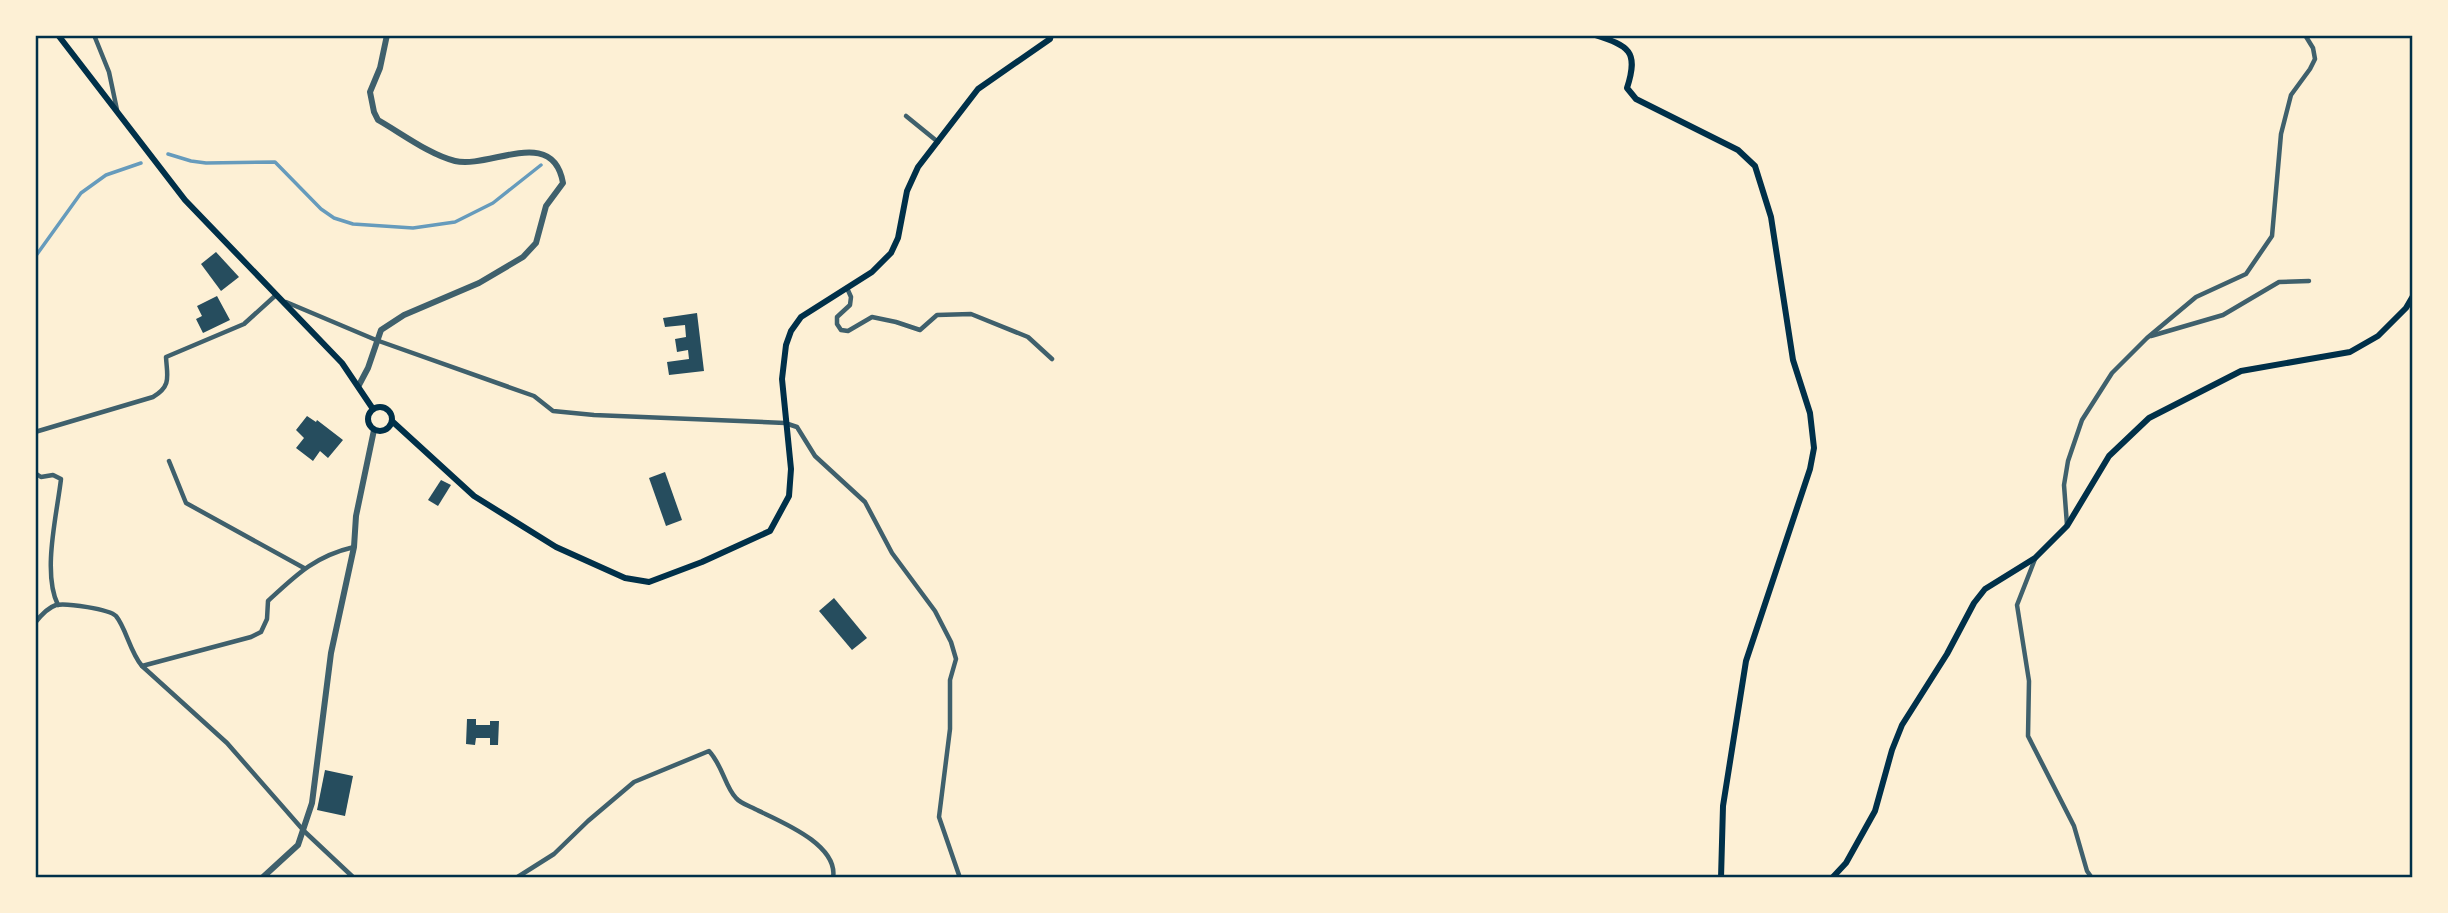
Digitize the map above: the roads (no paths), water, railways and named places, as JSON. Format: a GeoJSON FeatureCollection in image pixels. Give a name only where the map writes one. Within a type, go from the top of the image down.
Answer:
{"type":"FeatureCollection","features":[{"type":"Feature","properties":{"kind":"main road"},"geometry":{"type":"LineString","coordinates":[[58,35],[185,200],[342,363],[373,409]]}},
{"type":"Feature","properties":{"kind":"main road"},"geometry":{"type":"LineString","coordinates":[[373,409],[381,407],[389,410],[393,422],[474,496],[556,547],[625,578],[649,582],[702,562],[770,531],[789,496],[791,469],[782,379],[786,345],[791,331],[801,317],[872,272],[891,253],[898,238],[907,191],[918,167],[978,89],[1050,39],[1051,35]]}},
{"type":"Feature","properties":{"kind":"main road"},"geometry":{"type":"LineString","coordinates":[[1595,35],[1622,44],[1631,56],[1634,68],[1627,88],[1636,99],[1738,150],[1755,166],[1771,217],[1793,360],[1810,413],[1814,448],[1810,469],[1746,661],[1723,806],[1721,878]]}},
{"type":"Feature","properties":{"kind":"main road"},"geometry":{"type":"LineString","coordinates":[[1832,878],[1846,863],[1875,811],[1902,725],[1947,654],[1974,603],[1985,589],[2035,558],[2067,526],[2109,456],[2149,418],[2241,371],[2350,352],[2378,336],[2406,308],[2413,296]]}},
{"type":"Feature","properties":{"kind":"main road"},"geometry":{"type":"LineString","coordinates":[[373,409],[368,420],[374,430],[387,429],[393,422]]}},
{"type":"Feature","properties":{"kind":"street"},"geometry":{"type":"LineString","coordinates":[[94,35],[109,72],[118,115]]}},
{"type":"Feature","properties":{"kind":"street"},"geometry":{"type":"LineString","coordinates":[[359,385],[368,368],[380,330],[404,316],[479,283],[523,257],[536,243],[546,206],[563,183],[561,169],[547,156],[531,152],[460,162],[445,159],[378,120],[370,92],[380,68],[387,35]]}},
{"type":"Feature","properties":{"kind":"street"},"geometry":{"type":"LineString","coordinates":[[2067,526],[2064,485],[2068,461],[2082,420],[2112,373],[2147,338],[2196,297],[2246,274],[2272,236],[2281,134],[2291,95],[2315,59],[2313,48],[2305,35]]}},
{"type":"Feature","properties":{"kind":"street"},"geometry":{"type":"LineString","coordinates":[[906,116],[938,142]]}},
{"type":"Feature","properties":{"kind":"street"},"geometry":{"type":"LineString","coordinates":[[2147,338],[2223,315],[2279,282],[2309,281]]}},
{"type":"Feature","properties":{"kind":"street"},"geometry":{"type":"LineString","coordinates":[[847,288],[851,297],[850,305],[837,317],[836,324],[841,330],[848,331],[872,317],[897,321],[920,330],[937,315],[971,314],[1028,337],[1052,359]]}},
{"type":"Feature","properties":{"kind":"street"},"geometry":{"type":"LineString","coordinates":[[35,432],[163,392],[168,384],[166,357],[244,324],[277,294]]}},
{"type":"Feature","properties":{"kind":"street"},"geometry":{"type":"LineString","coordinates":[[286,302],[376,340],[534,396],[553,411],[785,423],[797,427],[815,456],[865,502],[892,553],[935,611],[951,642],[956,659],[950,680],[950,729],[939,817],[960,878]]}},
{"type":"Feature","properties":{"kind":"street"},"geometry":{"type":"LineString","coordinates":[[262,878],[298,845],[312,803],[331,653],[354,547],[356,516],[374,430]]}},
{"type":"Feature","properties":{"kind":"street"},"geometry":{"type":"LineString","coordinates":[[169,461],[186,503],[304,568]]}},
{"type":"Feature","properties":{"kind":"street"},"geometry":{"type":"LineString","coordinates":[[35,473],[41,477],[53,475],[61,479],[52,556],[52,593],[58,605]]}},
{"type":"Feature","properties":{"kind":"street"},"geometry":{"type":"LineString","coordinates":[[142,666],[261,632],[267,619],[268,601],[304,568],[332,552],[354,547]]}},
{"type":"Feature","properties":{"kind":"street"},"geometry":{"type":"LineString","coordinates":[[2035,558],[2017,605],[2029,681],[2028,736],[2074,826],[2087,871],[2092,878]]}},
{"type":"Feature","properties":{"kind":"street"},"geometry":{"type":"LineString","coordinates":[[35,623],[42,613],[58,605],[104,610],[116,616],[135,658],[142,666],[227,743],[303,831],[354,878]]}},
{"type":"Feature","properties":{"kind":"street"},"geometry":{"type":"LineString","coordinates":[[516,878],[554,854],[634,782],[709,751],[718,761],[736,799],[802,834],[820,847],[831,862],[833,878]]}},
{"type":"Feature","properties":{"kind":"waterway"},"geometry":{"type":"LineString","coordinates":[[168,154],[206,163],[275,162],[321,209],[334,218],[353,224],[413,228],[455,222],[493,203],[541,165]]}},
{"type":"Feature","properties":{"kind":"waterway"},"geometry":{"type":"LineString","coordinates":[[35,257],[81,193],[106,175],[141,163]]}}]}
